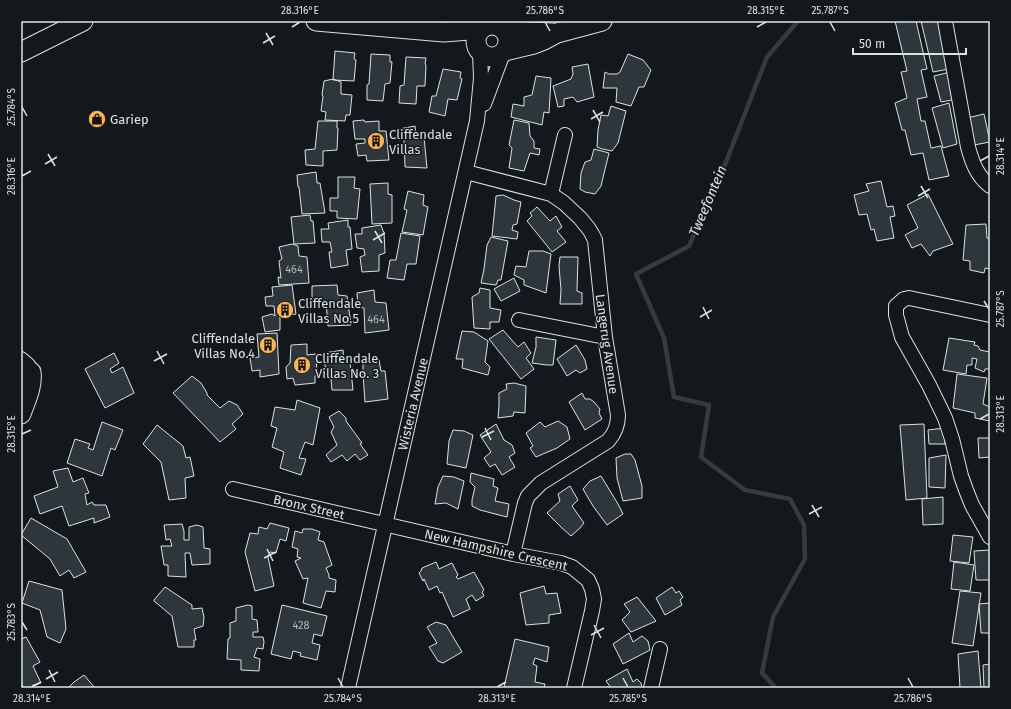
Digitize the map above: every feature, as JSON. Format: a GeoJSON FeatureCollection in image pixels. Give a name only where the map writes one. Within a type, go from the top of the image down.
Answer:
{"type":"FeatureCollection","features":[{"type":"Feature","properties":{"kind":"street"},"geometry":{"type":"LineString","coordinates":[[21,52],[83,21]]}},
{"type":"Feature","properties":{"kind":"street"},"geometry":{"type":"LineString","coordinates":[[316,21],[444,32],[481,29]]}},
{"type":"Feature","properties":{"kind":"street"},"geometry":{"type":"LineString","coordinates":[[444,32],[479,50],[487,56],[495,57],[504,52],[534,44],[557,33],[602,21]]}},
{"type":"Feature","properties":{"kind":"street"},"geometry":{"type":"LineString","coordinates":[[945,21],[972,162],[984,182],[990,186]]}},
{"type":"Feature","properties":{"kind":"street"},"geometry":{"type":"LineString","coordinates":[[479,50],[476,43],[478,33],[486,26],[496,25],[501,27],[507,35],[508,46],[504,52]]}},
{"type":"Feature","properties":{"kind":"street"},"geometry":{"type":"LineString","coordinates":[[505,31],[557,33]]}},
{"type":"Feature","properties":{"kind":"street","name":"Wisteria Avenue"},"geometry":{"type":"LineString","coordinates":[[348,688],[477,121],[481,78],[479,50]]}},
{"type":"Feature","properties":{"kind":"street","name":"Wisteria Avenue"},"geometry":{"type":"LineString","coordinates":[[477,121],[504,52]]}},
{"type":"Feature","properties":{"kind":"street"},"geometry":{"type":"LineString","coordinates":[[550,194],[565,135]]}},
{"type":"Feature","properties":{"kind":"street","name":"Langerug Avenue"},"geometry":{"type":"LineString","coordinates":[[466,172],[550,194],[564,203],[580,218],[592,234],[595,240],[605,337],[618,415],[618,424],[615,432],[608,441],[540,484],[528,496],[525,503],[514,554]]}},
{"type":"Feature","properties":{"kind":"street"},"geometry":{"type":"LineString","coordinates":[[990,314],[909,298],[904,299],[896,306],[896,315],[902,337],[929,385],[945,418],[966,490],[972,505],[990,537]]}},
{"type":"Feature","properties":{"kind":"street"},"geometry":{"type":"LineString","coordinates":[[519,320],[605,337]]}},
{"type":"Feature","properties":{"kind":"street"},"geometry":{"type":"LineString","coordinates":[[21,414],[32,376],[26,365]]}},
{"type":"Feature","properties":{"kind":"street","name":"Bronx Street"},"geometry":{"type":"LineString","coordinates":[[232,489],[385,524]]}},
{"type":"Feature","properties":{"kind":"street","name":"New Hampshire Crescent"},"geometry":{"type":"LineString","coordinates":[[385,524],[562,564],[572,567],[588,580],[594,599],[574,688]]}},
{"type":"Feature","properties":{"kind":"street"},"geometry":{"type":"LineString","coordinates":[[651,688],[660,649]]}},
{"type":"Feature","properties":{"kind":"building"},"geometry":{"type":"Polygon","coordinates":[[[895,21],[916,21],[927,69],[921,70],[927,97],[917,99],[921,121],[925,121],[931,148],[941,146],[949,176],[929,180],[923,153],[911,155],[905,130],[902,130],[895,103],[907,98],[901,72],[907,71],[895,21]]]}},
{"type":"Feature","properties":{"kind":"building"},"geometry":{"type":"Polygon","coordinates":[[[921,21],[938,21],[949,69],[933,72],[921,21]]]}},
{"type":"Feature","properties":{"kind":"building"},"geometry":{"type":"Polygon","coordinates":[[[335,51],[355,53],[354,59],[356,60],[354,81],[333,80],[335,51]]]}},
{"type":"Feature","properties":{"kind":"building","name":"Cliffendale Villas"},"geometry":{"type":"Polygon","coordinates":[[[371,54],[390,55],[390,62],[392,62],[390,83],[385,84],[383,101],[367,100],[367,85],[369,84],[371,54]]]}},
{"type":"Feature","properties":{"kind":"building"},"geometry":{"type":"Polygon","coordinates":[[[628,54],[643,60],[651,70],[644,87],[639,87],[631,106],[616,102],[617,88],[603,88],[605,72],[609,74],[617,74],[620,72],[628,54]]]}},
{"type":"Feature","properties":{"kind":"building","name":"Cliffendale Villas"},"geometry":{"type":"Polygon","coordinates":[[[406,57],[426,58],[425,86],[417,86],[416,104],[399,103],[400,86],[404,85],[406,57]]]}},
{"type":"Feature","properties":{"kind":"building"},"geometry":{"type":"Polygon","coordinates":[[[588,64],[594,97],[577,102],[573,97],[564,99],[564,106],[558,107],[553,86],[571,79],[573,74],[572,67],[588,64]]]}},
{"type":"Feature","properties":{"kind":"building","name":"Cliffendale Villas"},"geometry":{"type":"Polygon","coordinates":[[[443,69],[461,72],[460,78],[462,79],[457,100],[448,99],[445,116],[429,112],[432,96],[436,96],[443,69]]]}},
{"type":"Feature","properties":{"kind":"building"},"geometry":{"type":"Polygon","coordinates":[[[950,72],[957,99],[941,102],[934,76],[950,72]]]}},
{"type":"Feature","properties":{"kind":"building"},"geometry":{"type":"Polygon","coordinates":[[[536,76],[551,78],[549,113],[544,112],[542,125],[511,117],[513,104],[524,106],[524,97],[532,95],[536,76]]]}},
{"type":"Feature","properties":{"kind":"building"},"geometry":{"type":"Polygon","coordinates":[[[333,79],[341,82],[341,94],[352,95],[350,115],[346,115],[345,121],[325,120],[326,112],[321,111],[324,81],[333,79]]]}},
{"type":"Feature","properties":{"kind":"building"},"geometry":{"type":"Polygon","coordinates":[[[949,103],[957,144],[943,148],[932,108],[949,103]]]}},
{"type":"Feature","properties":{"kind":"building"},"geometry":{"type":"Polygon","coordinates":[[[611,106],[626,111],[618,143],[612,151],[597,147],[601,115],[608,116],[611,106]]]}},
{"type":"Feature","properties":{"kind":"building"},"geometry":{"type":"Polygon","coordinates":[[[984,114],[990,142],[974,145],[967,118],[984,114]]]}},
{"type":"Feature","properties":{"kind":"building","name":"Cliffendale Villas"},"geometry":{"type":"Polygon","coordinates":[[[364,120],[365,122],[379,121],[379,131],[386,131],[389,160],[367,161],[366,155],[358,156],[356,144],[365,143],[365,139],[355,139],[353,121],[364,120]]]}},
{"type":"Feature","properties":{"kind":"building"},"geometry":{"type":"Polygon","coordinates":[[[514,120],[529,123],[530,136],[534,141],[534,148],[540,149],[539,155],[530,153],[524,171],[509,168],[512,148],[509,145],[514,120]]]}},
{"type":"Feature","properties":{"kind":"building"},"geometry":{"type":"Polygon","coordinates":[[[318,121],[337,121],[337,150],[323,151],[323,166],[306,165],[305,150],[315,149],[318,121]]]}},
{"type":"Feature","properties":{"kind":"building","name":"Cliffendale Villas"},"geometry":{"type":"Polygon","coordinates":[[[415,126],[416,137],[424,137],[427,168],[405,167],[404,139],[401,139],[399,129],[415,126]]]}},
{"type":"Feature","properties":{"kind":"building"},"geometry":{"type":"Polygon","coordinates":[[[594,149],[609,153],[601,186],[595,194],[585,192],[580,189],[581,173],[585,162],[591,160],[594,149]]]}},
{"type":"Feature","properties":{"kind":"building"},"geometry":{"type":"Polygon","coordinates":[[[316,172],[317,183],[320,183],[325,213],[302,214],[297,175],[316,172]]]}},
{"type":"Feature","properties":{"kind":"building"},"geometry":{"type":"Polygon","coordinates":[[[338,177],[355,177],[354,188],[360,189],[357,219],[337,218],[337,211],[330,211],[330,198],[338,198],[338,177]]]}},
{"type":"Feature","properties":{"kind":"building"},"geometry":{"type":"Polygon","coordinates":[[[881,181],[887,207],[893,206],[895,216],[890,217],[894,238],[877,241],[874,229],[871,230],[867,214],[859,215],[854,195],[869,191],[866,184],[881,181]]]}},
{"type":"Feature","properties":{"kind":"building","name":"Cliffendale Villas"},"geometry":{"type":"Polygon","coordinates":[[[388,183],[388,194],[392,195],[392,223],[372,224],[370,184],[388,183]]]}},
{"type":"Feature","properties":{"kind":"building","name":"Cliffendale Villas"},"geometry":{"type":"Polygon","coordinates":[[[408,191],[424,195],[423,205],[428,207],[423,235],[402,232],[407,210],[404,209],[408,191]]]}},
{"type":"Feature","properties":{"kind":"building"},"geometry":{"type":"Polygon","coordinates":[[[928,194],[953,244],[933,251],[930,256],[921,244],[912,248],[905,235],[918,228],[907,205],[928,194]]]}},
{"type":"Feature","properties":{"kind":"building"},"geometry":{"type":"Polygon","coordinates":[[[503,195],[521,202],[517,224],[513,225],[512,230],[518,232],[517,239],[492,236],[496,196],[503,195]]]}},
{"type":"Feature","properties":{"kind":"building"},"geometry":{"type":"Polygon","coordinates":[[[537,207],[550,221],[556,216],[562,227],[557,231],[566,242],[552,252],[527,221],[532,216],[530,213],[537,207]]]}},
{"type":"Feature","properties":{"kind":"building"},"geometry":{"type":"Polygon","coordinates":[[[310,215],[311,221],[313,221],[315,243],[294,244],[291,217],[310,215]]]}},
{"type":"Feature","properties":{"kind":"building"},"geometry":{"type":"Polygon","coordinates":[[[348,220],[352,249],[346,250],[348,265],[331,268],[329,252],[332,252],[330,242],[322,242],[321,229],[329,229],[328,223],[348,220]]]}},
{"type":"Feature","properties":{"kind":"building"},"geometry":{"type":"Polygon","coordinates":[[[986,224],[987,238],[990,239],[990,269],[985,268],[984,273],[970,270],[970,261],[963,260],[966,225],[986,224]]]}},
{"type":"Feature","properties":{"kind":"building"},"geometry":{"type":"Polygon","coordinates":[[[381,225],[384,232],[385,253],[379,255],[379,271],[362,272],[360,257],[365,255],[364,249],[357,248],[355,234],[362,234],[362,228],[381,225]]]}},
{"type":"Feature","properties":{"kind":"building"},"geometry":{"type":"Polygon","coordinates":[[[401,233],[420,236],[416,264],[407,264],[404,280],[387,278],[390,260],[396,260],[401,233]]]}},
{"type":"Feature","properties":{"kind":"building"},"geometry":{"type":"Polygon","coordinates":[[[491,237],[508,241],[501,280],[498,280],[496,285],[481,283],[487,245],[491,237]]]}},
{"type":"Feature","properties":{"kind":"building"},"geometry":{"type":"Polygon","coordinates":[[[292,244],[298,246],[299,256],[307,257],[309,283],[279,285],[278,277],[281,278],[279,261],[282,259],[279,247],[292,244]]]}},
{"type":"Feature","properties":{"kind":"building"},"geometry":{"type":"Polygon","coordinates":[[[529,251],[543,251],[551,254],[546,293],[524,285],[524,280],[514,275],[516,266],[526,267],[529,251]]]}},
{"type":"Feature","properties":{"kind":"building"},"geometry":{"type":"Polygon","coordinates":[[[560,257],[578,257],[577,291],[582,293],[582,304],[560,304],[560,257]]]}},
{"type":"Feature","properties":{"kind":"building"},"geometry":{"type":"Polygon","coordinates":[[[514,278],[520,291],[501,301],[494,289],[514,278]]]}},
{"type":"Feature","properties":{"kind":"building","name":"Cliffendale Villas No.5"},"geometry":{"type":"Polygon","coordinates":[[[292,285],[296,314],[280,316],[280,330],[265,332],[262,317],[272,314],[275,316],[274,306],[266,306],[265,297],[273,296],[272,287],[292,285]]]}},
{"type":"Feature","properties":{"kind":"building"},"geometry":{"type":"Polygon","coordinates":[[[337,285],[338,295],[347,296],[351,325],[328,326],[326,302],[312,302],[312,286],[337,285]]]}},
{"type":"Feature","properties":{"kind":"building"},"geometry":{"type":"Polygon","coordinates":[[[480,288],[490,290],[490,308],[501,310],[499,322],[490,322],[490,329],[474,328],[472,297],[479,293],[480,288]]]}},
{"type":"Feature","properties":{"kind":"building"},"geometry":{"type":"Polygon","coordinates":[[[374,290],[375,302],[386,303],[389,330],[365,333],[364,308],[358,307],[357,293],[374,290]]]}},
{"type":"Feature","properties":{"kind":"building"},"geometry":{"type":"Polygon","coordinates":[[[503,330],[518,347],[524,342],[531,353],[526,358],[534,369],[521,379],[489,339],[503,330]]]}},
{"type":"Feature","properties":{"kind":"building"},"geometry":{"type":"Polygon","coordinates":[[[462,331],[474,332],[488,341],[485,362],[490,367],[488,375],[462,368],[463,359],[456,359],[462,331]]]}},
{"type":"Feature","properties":{"kind":"building","name":"Cliffendale Villas No.4"},"geometry":{"type":"Polygon","coordinates":[[[277,333],[279,374],[260,377],[260,370],[252,371],[250,358],[259,357],[257,334],[277,333]]]}},
{"type":"Feature","properties":{"kind":"building"},"geometry":{"type":"Polygon","coordinates":[[[536,337],[556,340],[553,365],[532,363],[536,347],[536,337]]]}},
{"type":"Feature","properties":{"kind":"building"},"geometry":{"type":"Polygon","coordinates":[[[949,338],[975,342],[974,345],[978,346],[980,350],[990,352],[990,369],[985,369],[984,372],[975,368],[977,359],[972,358],[972,365],[967,365],[966,374],[943,370],[949,338]]]}},
{"type":"Feature","properties":{"kind":"building","name":"Cliffendale Villas No. 3"},"geometry":{"type":"Polygon","coordinates":[[[307,344],[307,355],[316,354],[317,375],[315,376],[315,383],[295,385],[293,378],[287,379],[286,367],[290,363],[291,345],[307,344]]]}},
{"type":"Feature","properties":{"kind":"building"},"geometry":{"type":"Polygon","coordinates":[[[576,345],[585,360],[587,369],[580,373],[576,370],[567,376],[557,359],[576,345]]]}},
{"type":"Feature","properties":{"kind":"building"},"geometry":{"type":"Polygon","coordinates":[[[343,350],[344,362],[350,362],[353,390],[332,390],[330,368],[325,367],[324,353],[343,350]]]}},
{"type":"Feature","properties":{"kind":"building"},"geometry":{"type":"Polygon","coordinates":[[[114,353],[119,363],[110,369],[112,373],[123,367],[134,393],[105,408],[85,369],[114,353]]]}},
{"type":"Feature","properties":{"kind":"building"},"geometry":{"type":"Polygon","coordinates":[[[379,360],[381,371],[385,371],[388,399],[365,402],[363,362],[379,360]]]}},
{"type":"Feature","properties":{"kind":"building"},"geometry":{"type":"Polygon","coordinates":[[[957,374],[987,378],[983,404],[990,407],[990,421],[975,418],[975,413],[953,408],[957,374]]]}},
{"type":"Feature","properties":{"kind":"building"},"geometry":{"type":"Polygon","coordinates":[[[192,376],[201,383],[207,395],[220,408],[229,401],[237,405],[243,414],[232,424],[236,429],[220,442],[173,393],[192,376]]]}},
{"type":"Feature","properties":{"kind":"building"},"geometry":{"type":"Polygon","coordinates":[[[514,383],[526,386],[525,413],[514,412],[513,416],[498,418],[499,393],[507,389],[506,384],[514,383]]]}},
{"type":"Feature","properties":{"kind":"building"},"geometry":{"type":"Polygon","coordinates":[[[582,393],[585,399],[590,399],[600,409],[599,413],[602,419],[585,430],[569,402],[582,393]]]}},
{"type":"Feature","properties":{"kind":"building"},"geometry":{"type":"Polygon","coordinates":[[[297,400],[320,408],[313,445],[305,442],[299,458],[306,459],[301,475],[280,468],[284,452],[272,447],[277,428],[271,426],[275,407],[295,410],[297,400]]]}},
{"type":"Feature","properties":{"kind":"building"},"geometry":{"type":"Polygon","coordinates":[[[339,411],[346,418],[346,421],[362,443],[360,444],[368,455],[360,460],[355,454],[347,461],[342,455],[331,462],[326,455],[337,445],[331,432],[334,427],[329,417],[339,411]]]}},
{"type":"Feature","properties":{"kind":"building"},"geometry":{"type":"Polygon","coordinates":[[[558,421],[567,427],[570,439],[557,448],[536,457],[530,448],[533,446],[526,433],[540,422],[545,427],[558,421]]]}},
{"type":"Feature","properties":{"kind":"building"},"geometry":{"type":"Polygon","coordinates":[[[102,422],[123,430],[115,450],[111,448],[102,476],[67,463],[75,439],[90,444],[88,448],[93,450],[102,422]]]}},
{"type":"Feature","properties":{"kind":"building"},"geometry":{"type":"Polygon","coordinates":[[[496,424],[504,440],[512,445],[515,453],[509,457],[515,467],[502,475],[495,464],[490,467],[484,458],[491,452],[480,435],[496,424]]]}},
{"type":"Feature","properties":{"kind":"building"},"geometry":{"type":"Polygon","coordinates":[[[924,424],[927,498],[906,500],[900,425],[924,424]]]}},
{"type":"Feature","properties":{"kind":"building"},"geometry":{"type":"Polygon","coordinates":[[[157,425],[183,446],[186,458],[190,457],[194,476],[185,478],[186,498],[169,500],[161,462],[143,444],[157,425]]]}},
{"type":"Feature","properties":{"kind":"building"},"geometry":{"type":"Polygon","coordinates":[[[945,428],[945,444],[929,444],[928,430],[945,428]]]}},
{"type":"Feature","properties":{"kind":"building"},"geometry":{"type":"Polygon","coordinates":[[[453,430],[464,431],[473,435],[466,468],[447,464],[449,441],[453,430]]]}},
{"type":"Feature","properties":{"kind":"building"},"geometry":{"type":"Polygon","coordinates":[[[978,438],[990,438],[990,457],[979,458],[978,438]]]}},
{"type":"Feature","properties":{"kind":"building"},"geometry":{"type":"Polygon","coordinates":[[[625,454],[631,454],[635,460],[642,486],[642,498],[623,501],[617,478],[616,458],[625,454]]]}},
{"type":"Feature","properties":{"kind":"building"},"geometry":{"type":"Polygon","coordinates":[[[946,455],[945,488],[929,487],[929,458],[946,455]]]}},
{"type":"Feature","properties":{"kind":"building"},"geometry":{"type":"Polygon","coordinates":[[[68,468],[73,482],[83,478],[89,493],[85,494],[87,505],[92,502],[94,505],[106,505],[110,517],[94,523],[94,518],[69,526],[62,506],[40,514],[34,496],[58,487],[53,471],[68,468]]]}},
{"type":"Feature","properties":{"kind":"building"},"geometry":{"type":"Polygon","coordinates":[[[471,473],[494,479],[493,486],[498,488],[495,501],[509,504],[507,517],[480,510],[472,506],[475,487],[470,482],[471,473]]]}},
{"type":"Feature","properties":{"kind":"building"},"geometry":{"type":"Polygon","coordinates":[[[443,476],[454,477],[464,481],[458,509],[446,503],[435,504],[438,487],[443,476]]]}},
{"type":"Feature","properties":{"kind":"building"},"geometry":{"type":"Polygon","coordinates":[[[601,476],[623,514],[607,525],[583,489],[590,481],[601,476]]]}},
{"type":"Feature","properties":{"kind":"building"},"geometry":{"type":"Polygon","coordinates":[[[570,486],[578,500],[572,506],[584,523],[571,536],[547,513],[560,501],[558,494],[570,486]]]}},
{"type":"Feature","properties":{"kind":"building"},"geometry":{"type":"Polygon","coordinates":[[[943,497],[943,524],[923,525],[922,499],[943,497]]]}},
{"type":"Feature","properties":{"kind":"building"},"geometry":{"type":"Polygon","coordinates":[[[31,518],[67,539],[86,572],[74,578],[69,570],[60,576],[50,559],[21,535],[31,518]]]}},
{"type":"Feature","properties":{"kind":"building"},"geometry":{"type":"Polygon","coordinates":[[[270,523],[289,528],[286,541],[280,539],[276,553],[270,552],[268,557],[274,586],[255,591],[245,552],[250,533],[258,534],[259,527],[267,529],[270,523]]]}},
{"type":"Feature","properties":{"kind":"building"},"geometry":{"type":"Polygon","coordinates":[[[182,524],[184,540],[189,540],[189,527],[197,525],[203,527],[204,548],[210,549],[210,564],[192,565],[190,553],[185,553],[186,577],[168,576],[168,565],[164,565],[161,546],[172,546],[170,539],[166,540],[164,525],[182,524]]]}},
{"type":"Feature","properties":{"kind":"building"},"geometry":{"type":"Polygon","coordinates":[[[303,529],[312,529],[320,532],[318,540],[324,542],[332,565],[326,568],[329,578],[336,580],[335,592],[326,591],[321,608],[303,603],[308,578],[303,579],[295,561],[301,558],[297,557],[298,549],[292,547],[295,531],[302,533],[303,529]]]}},
{"type":"Feature","properties":{"kind":"building"},"geometry":{"type":"Polygon","coordinates":[[[953,535],[973,537],[969,563],[950,561],[953,535]]]}},
{"type":"Feature","properties":{"kind":"building"},"geometry":{"type":"Polygon","coordinates":[[[990,550],[990,580],[976,580],[974,551],[990,550]]]}},
{"type":"Feature","properties":{"kind":"building"},"geometry":{"type":"Polygon","coordinates":[[[436,562],[439,569],[452,563],[458,575],[456,577],[458,579],[474,572],[484,590],[482,592],[484,596],[476,601],[472,595],[466,599],[470,609],[453,617],[442,592],[440,593],[437,586],[429,590],[424,579],[423,581],[419,573],[422,568],[436,562]]]}},
{"type":"Feature","properties":{"kind":"building"},"geometry":{"type":"Polygon","coordinates":[[[954,562],[974,565],[970,591],[951,589],[954,562]]]}},
{"type":"Feature","properties":{"kind":"building"},"geometry":{"type":"Polygon","coordinates":[[[29,581],[62,590],[66,629],[60,643],[47,637],[40,610],[22,603],[29,581]]]}},
{"type":"Feature","properties":{"kind":"building"},"geometry":{"type":"Polygon","coordinates":[[[544,586],[546,594],[557,593],[561,613],[549,615],[549,623],[526,625],[520,593],[544,586]]]}},
{"type":"Feature","properties":{"kind":"building"},"geometry":{"type":"Polygon","coordinates":[[[165,587],[192,605],[192,609],[202,608],[204,617],[203,626],[194,629],[196,640],[194,640],[194,647],[178,647],[172,616],[154,601],[165,587]]]}},
{"type":"Feature","properties":{"kind":"building"},"geometry":{"type":"Polygon","coordinates":[[[672,587],[676,593],[679,591],[683,597],[680,600],[682,605],[665,615],[656,598],[672,587]]]}},
{"type":"Feature","properties":{"kind":"building"},"geometry":{"type":"Polygon","coordinates":[[[960,591],[981,593],[973,646],[952,643],[960,591]]]}},
{"type":"Feature","properties":{"kind":"building"},"geometry":{"type":"Polygon","coordinates":[[[637,597],[656,621],[631,632],[622,620],[630,612],[624,604],[637,597]]]}},
{"type":"Feature","properties":{"kind":"building"},"geometry":{"type":"Polygon","coordinates":[[[990,603],[990,633],[981,633],[979,604],[990,603]]]}},
{"type":"Feature","properties":{"kind":"building"},"geometry":{"type":"Polygon","coordinates":[[[248,605],[252,606],[252,619],[257,620],[258,632],[253,632],[253,637],[263,637],[264,642],[263,649],[257,648],[254,657],[260,659],[259,671],[241,670],[241,660],[227,659],[228,639],[230,638],[230,623],[236,621],[236,608],[248,605]]]}},
{"type":"Feature","properties":{"kind":"building"},"geometry":{"type":"Polygon","coordinates":[[[282,605],[327,616],[322,636],[314,634],[312,643],[320,645],[317,660],[300,656],[301,653],[293,651],[291,659],[271,654],[282,605]]]}},
{"type":"Feature","properties":{"kind":"building"},"geometry":{"type":"Polygon","coordinates":[[[436,622],[446,625],[462,652],[443,663],[438,661],[429,647],[437,643],[427,627],[436,622]]]}},
{"type":"Feature","properties":{"kind":"building"},"geometry":{"type":"Polygon","coordinates":[[[629,633],[633,642],[642,636],[648,641],[650,650],[623,664],[613,644],[629,633]]]}},
{"type":"Feature","properties":{"kind":"building"},"geometry":{"type":"Polygon","coordinates":[[[26,637],[40,662],[33,666],[41,683],[33,685],[30,688],[24,688],[21,683],[21,639],[26,637]]]}},
{"type":"Feature","properties":{"kind":"building"},"geometry":{"type":"Polygon","coordinates":[[[515,639],[549,647],[547,662],[535,658],[533,664],[537,666],[535,682],[545,684],[544,688],[504,687],[515,639]]]}},
{"type":"Feature","properties":{"kind":"building"},"geometry":{"type":"Polygon","coordinates":[[[978,651],[981,688],[960,688],[958,654],[978,651]]]}},
{"type":"Feature","properties":{"kind":"building"},"geometry":{"type":"Polygon","coordinates":[[[990,664],[990,688],[984,688],[983,665],[990,664]]]}},
{"type":"Feature","properties":{"kind":"building"},"geometry":{"type":"Polygon","coordinates":[[[627,669],[633,682],[637,679],[641,683],[642,688],[611,688],[606,681],[627,669]]]}},
{"type":"Feature","properties":{"kind":"building"},"geometry":{"type":"Polygon","coordinates":[[[84,675],[95,688],[68,688],[74,682],[84,675]]]}},
{"type":"Feature","properties":{"kind":"waterway","name":"Tweefontein"},"geometry":{"type":"LineString","coordinates":[[776,688],[762,673],[773,617],[805,559],[804,525],[790,499],[745,490],[701,457],[709,405],[674,397],[664,338],[636,274],[689,246],[726,162],[767,57],[798,21]]}},
{"type":"Feature","properties":{"kind":"place","name":"Gariep"},"geometry":{"type":"Point","coordinates":[97,119]}},
{"type":"Feature","properties":{"kind":"place","name":"Cliffendale Villas"},"geometry":{"type":"Point","coordinates":[376,141]}},
{"type":"Feature","properties":{"kind":"place","name":"Cliffendale Villas No.5"},"geometry":{"type":"Point","coordinates":[285,310]}},
{"type":"Feature","properties":{"kind":"place","name":"Cliffendale Villas No.4"},"geometry":{"type":"Point","coordinates":[268,345]}},
{"type":"Feature","properties":{"kind":"place","name":"Cliffendale Villas No. 3"},"geometry":{"type":"Point","coordinates":[302,365]}}]}
